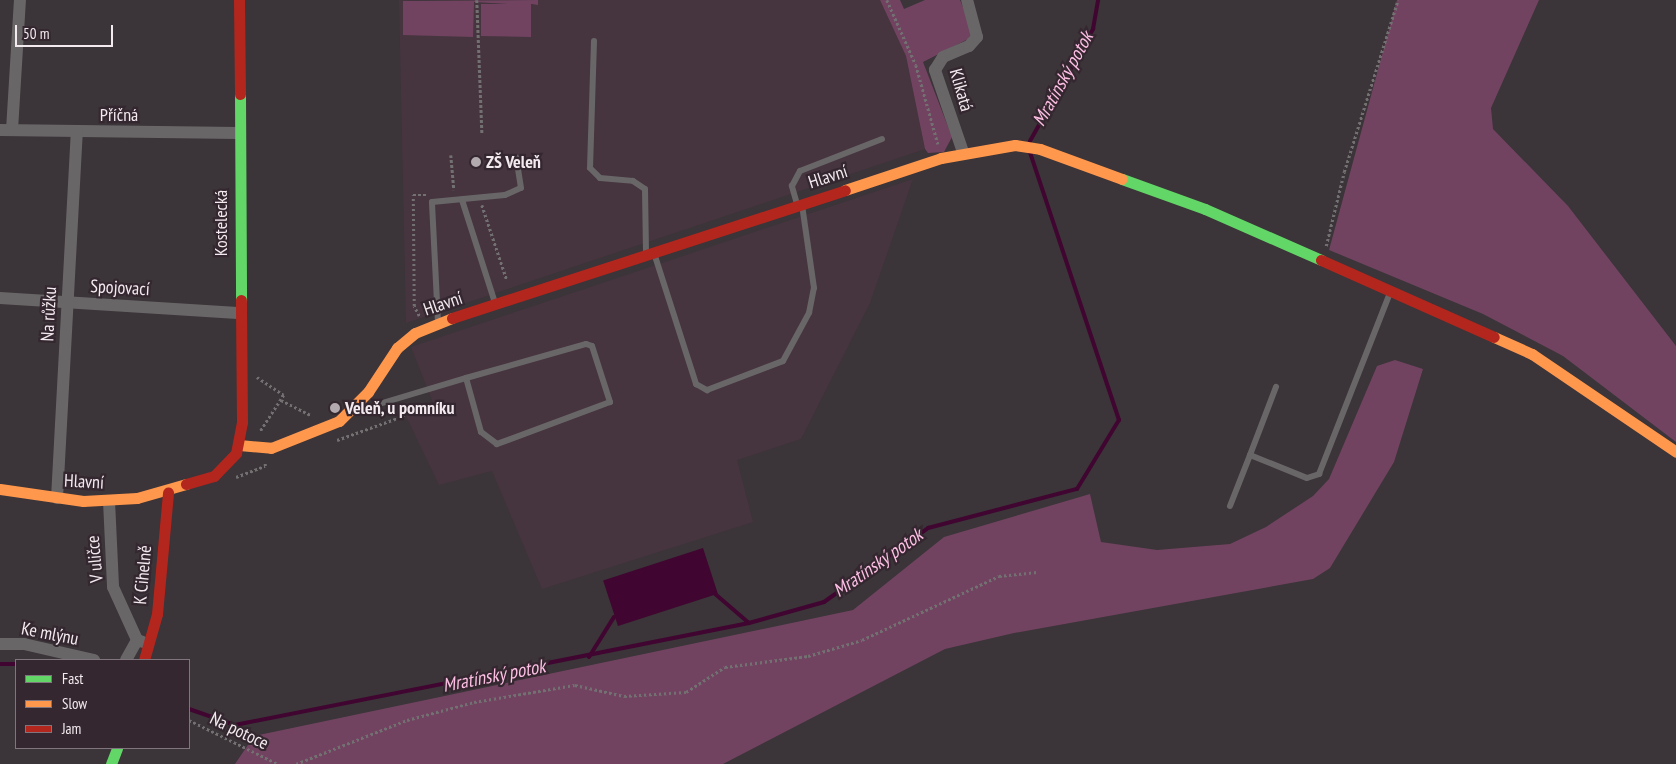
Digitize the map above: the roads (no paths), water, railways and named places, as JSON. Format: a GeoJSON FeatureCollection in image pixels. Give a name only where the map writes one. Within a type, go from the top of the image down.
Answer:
{"type":"FeatureCollection","features":[{"type":"Feature","properties":{"kind":"street"},"geometry":{"type":"LineString","coordinates":[[6,130],[20,0]]}},
{"type":"Feature","properties":{"kind":"street","name":"Kostelecká"},"geometry":{"type":"LineString","coordinates":[[239,0],[239,445]]}},
{"type":"Feature","properties":{"kind":"street","name":"Klikatá"},"geometry":{"type":"LineString","coordinates":[[963,152],[935,70],[943,57],[969,46],[977,37],[967,0]]}},
{"type":"Feature","properties":{"kind":"street","name":"Příčná"},"geometry":{"type":"LineString","coordinates":[[6,130],[77,133],[238,133]]}},
{"type":"Feature","properties":{"kind":"street","name":"Na růžku"},"geometry":{"type":"LineString","coordinates":[[57,498],[77,133]]}},
{"type":"Feature","properties":{"kind":"street","name":"Hlavní"},"geometry":{"type":"LineString","coordinates":[[0,489],[57,498],[109,501],[168,492],[219,472],[239,445],[262,450],[280,446],[352,412],[397,348],[415,333],[438,323],[941,158],[963,152],[1015,145],[1040,149],[1205,209],[1390,293],[1532,354],[1676,452]]}},
{"type":"Feature","properties":{"kind":"street","name":"Spojovací"},"geometry":{"type":"LineString","coordinates":[[0,298],[238,313]]}},
{"type":"Feature","properties":{"kind":"street","name":"K Cihelně"},"geometry":{"type":"LineString","coordinates":[[144,659],[143,642],[157,614],[168,492]]}},
{"type":"Feature","properties":{"kind":"street","name":"V uličce"},"geometry":{"type":"LineString","coordinates":[[109,501],[113,587],[143,642]]}},
{"type":"Feature","properties":{"kind":"street"},"geometry":{"type":"LineString","coordinates":[[127,659],[143,642]]}},
{"type":"Feature","properties":{"kind":"street","name":"Ke mlýnu"},"geometry":{"type":"LineString","coordinates":[[0,644],[24,644],[90,659]]}},
{"type":"Feature","properties":{"kind":"street"},"geometry":{"type":"LineString","coordinates":[[111,764],[117,749]]}},
{"type":"Feature","properties":{"kind":"lane"},"geometry":{"type":"LineString","coordinates":[[594,41],[590,168],[600,178],[633,181],[645,189],[650,254],[696,384],[707,390],[783,361],[809,313],[814,288],[800,204],[792,186],[800,171],[882,139]]}},
{"type":"Feature","properties":{"kind":"lane"},"geometry":{"type":"LineString","coordinates":[[438,323],[432,202],[462,197],[480,198],[505,195],[520,188],[516,157]]}},
{"type":"Feature","properties":{"kind":"lane"},"geometry":{"type":"LineString","coordinates":[[462,197],[495,304]]}},
{"type":"Feature","properties":{"kind":"lane"},"geometry":{"type":"LineString","coordinates":[[1250,455],[1307,478],[1319,474],[1390,293]]}},
{"type":"Feature","properties":{"kind":"lane"},"geometry":{"type":"LineString","coordinates":[[352,412],[466,378],[586,344],[592,346],[610,402],[497,444],[481,432],[466,378]]}},
{"type":"Feature","properties":{"kind":"lane"},"geometry":{"type":"LineString","coordinates":[[1230,506],[1276,387]]}},
{"type":"Feature","properties":{"kind":"waterway","name":"Mratínský potok"},"geometry":{"type":"LineString","coordinates":[[1030,141],[1093,29],[1098,0]]}},
{"type":"Feature","properties":{"kind":"waterway","name":"Mratínský potok"},"geometry":{"type":"LineString","coordinates":[[190,709],[235,725],[749,623],[824,602],[928,528],[1077,489],[1119,420],[1030,152]]}},
{"type":"Feature","properties":{"kind":"waterway"},"geometry":{"type":"LineString","coordinates":[[714,593],[749,623]]}},
{"type":"Feature","properties":{"kind":"waterway"},"geometry":{"type":"LineString","coordinates":[[589,657],[614,617]]}},
{"type":"Feature","properties":{"kind":"waterway","name":"Mratínský potok"},"geometry":{"type":"LineString","coordinates":[[0,664],[15,664]]}},
{"type":"Feature","properties":{"kind":"place","name":"ZŠ Veleň"},"geometry":{"type":"Point","coordinates":[476,162]}},
{"type":"Feature","properties":{"kind":"place","name":"Veleň, u pomníku"},"geometry":{"type":"Point","coordinates":[335,408]}}]}
